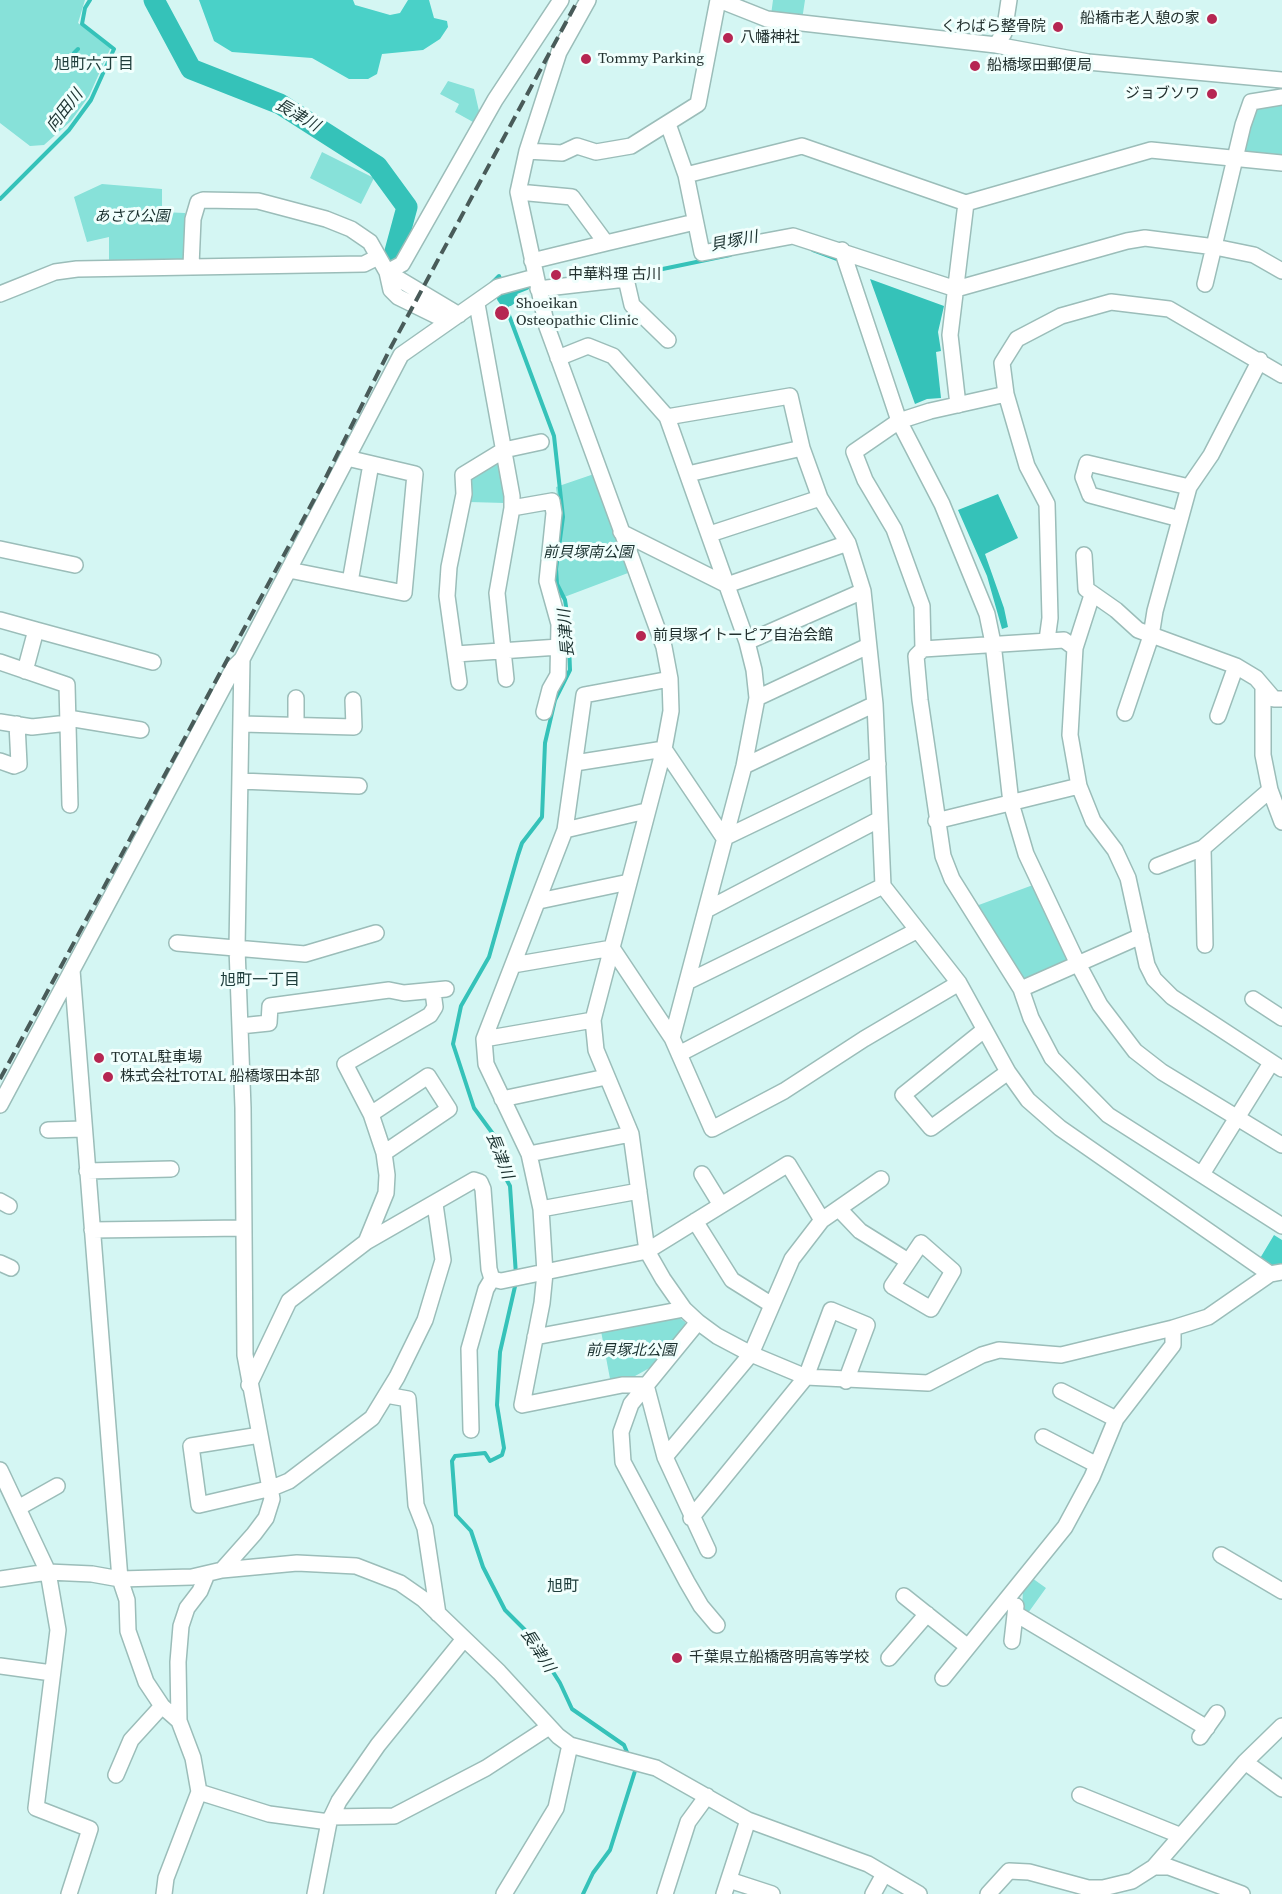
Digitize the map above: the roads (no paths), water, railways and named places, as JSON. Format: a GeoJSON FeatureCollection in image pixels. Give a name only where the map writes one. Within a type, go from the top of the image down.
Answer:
{"type":"FeatureCollection","features":[{"type":"Feature","properties":{"kind":"street"},"geometry":{"type":"LineString","coordinates":[[387,272],[402,264],[495,100],[561,0]]}},
{"type":"Feature","properties":{"kind":"street"},"geometry":{"type":"LineString","coordinates":[[588,0],[559,52],[527,151],[518,192],[535,276],[558,358],[664,646],[670,679],[671,711],[664,749],[593,1020],[596,1050],[631,1134],[648,1251],[663,1279],[684,1309],[717,1336],[751,1354],[806,1377],[846,1381],[928,1383],[982,1355],[999,1350],[1061,1355],[1173,1328],[1208,1317],[1276,1273],[1060,1128],[1028,1100],[1008,1072],[959,983],[883,886],[875,704],[863,591],[848,543],[820,498],[802,448],[790,396],[667,417]]}},
{"type":"Feature","properties":{"kind":"street"},"geometry":{"type":"LineString","coordinates":[[527,151],[562,153],[577,146],[596,152],[631,146],[698,104],[719,0],[767,19],[996,45],[1088,62],[1282,80]]}},
{"type":"Feature","properties":{"kind":"street"},"geometry":{"type":"LineString","coordinates":[[996,45],[1005,33],[1009,0]]}},
{"type":"Feature","properties":{"kind":"street"},"geometry":{"type":"LineString","coordinates":[[1205,284],[1235,157],[1251,102],[1282,98]]}},
{"type":"Feature","properties":{"kind":"street"},"geometry":{"type":"LineString","coordinates":[[668,124],[686,175],[702,254],[793,236],[842,250],[956,289],[1126,241],[1145,238],[1215,247],[1254,255],[1282,271]]}},
{"type":"Feature","properties":{"kind":"street"},"geometry":{"type":"LineString","coordinates":[[686,175],[802,146],[966,203],[1151,150],[1235,157],[1282,164]]}},
{"type":"Feature","properties":{"kind":"street"},"geometry":{"type":"LineString","coordinates":[[518,192],[572,197],[606,243]]}},
{"type":"Feature","properties":{"kind":"street"},"geometry":{"type":"LineString","coordinates":[[191,266],[195,209],[203,200],[258,201],[326,219],[351,229],[370,242],[387,272],[453,318]]}},
{"type":"Feature","properties":{"kind":"street"},"geometry":{"type":"LineString","coordinates":[[958,405],[950,335],[966,203]]}},
{"type":"Feature","properties":{"kind":"street"},"geometry":{"type":"LineString","coordinates":[[0,1105],[234,667],[242,659],[401,355],[477,304],[498,287],[535,276],[606,243],[695,222]]}},
{"type":"Feature","properties":{"kind":"street"},"geometry":{"type":"LineString","coordinates":[[842,250],[899,421],[942,504],[987,614],[993,643],[1011,803],[1026,854],[1077,962],[1100,1005],[1135,1051],[1162,1072],[1282,1145]]}},
{"type":"Feature","properties":{"kind":"street"},"geometry":{"type":"LineString","coordinates":[[0,294],[55,272],[77,269],[364,264],[378,257]]}},
{"type":"Feature","properties":{"kind":"street"},"geometry":{"type":"LineString","coordinates":[[535,276],[626,279],[632,305],[668,340]]}},
{"type":"Feature","properties":{"kind":"street"},"geometry":{"type":"LineString","coordinates":[[1047,640],[1050,618],[1047,504],[1027,466],[1006,394],[1002,363],[1017,339],[1061,316],[1111,302],[1169,309],[1260,360],[1282,375]]}},
{"type":"Feature","properties":{"kind":"street"},"geometry":{"type":"LineString","coordinates":[[477,304],[504,450],[512,508],[497,594],[506,679]]}},
{"type":"Feature","properties":{"kind":"street"},"geometry":{"type":"LineString","coordinates":[[558,358],[588,346],[613,356],[667,417],[747,642],[757,698],[744,766],[672,1038]]}},
{"type":"Feature","properties":{"kind":"street"},"geometry":{"type":"LineString","coordinates":[[1125,714],[1151,636],[1155,611],[1189,487],[1211,454],[1260,360]]}},
{"type":"Feature","properties":{"kind":"street"},"geometry":{"type":"LineString","coordinates":[[923,649],[922,606],[894,529],[865,480],[854,452],[899,421],[1006,394]]}},
{"type":"Feature","properties":{"kind":"street"},"geometry":{"type":"LineString","coordinates":[[459,682],[447,596],[449,567],[464,494],[462,475],[504,450],[541,442]]}},
{"type":"Feature","properties":{"kind":"street"},"geometry":{"type":"LineString","coordinates":[[688,474],[802,448]]}},
{"type":"Feature","properties":{"kind":"street"},"geometry":{"type":"LineString","coordinates":[[289,570],[404,593],[415,474],[347,458]]}},
{"type":"Feature","properties":{"kind":"street"},"geometry":{"type":"LineString","coordinates":[[1180,519],[1090,495],[1083,477],[1087,463],[1189,487]]}},
{"type":"Feature","properties":{"kind":"street"},"geometry":{"type":"LineString","coordinates":[[350,582],[372,464]]}},
{"type":"Feature","properties":{"kind":"street"},"geometry":{"type":"LineString","coordinates":[[710,534],[820,498]]}},
{"type":"Feature","properties":{"kind":"street"},"geometry":{"type":"LineString","coordinates":[[512,508],[552,501],[554,513],[547,582],[557,609],[558,675],[550,689],[544,712]]}},
{"type":"Feature","properties":{"kind":"street"},"geometry":{"type":"LineString","coordinates":[[621,532],[727,585],[848,543]]}},
{"type":"Feature","properties":{"kind":"street"},"geometry":{"type":"LineString","coordinates":[[0,549],[75,565]]}},
{"type":"Feature","properties":{"kind":"street"},"geometry":{"type":"LineString","coordinates":[[1084,555],[1086,589],[1116,610],[1138,630],[1236,666],[1256,678],[1274,699],[1282,699]]}},
{"type":"Feature","properties":{"kind":"street"},"geometry":{"type":"LineString","coordinates":[[747,642],[863,591]]}},
{"type":"Feature","properties":{"kind":"street"},"geometry":{"type":"LineString","coordinates":[[1092,595],[1075,648],[1070,735],[1079,786],[1093,821],[1115,850],[1128,878],[1140,936],[1154,978],[1172,997],[1277,1066],[1236,1118],[1202,1174]]}},
{"type":"Feature","properties":{"kind":"street"},"geometry":{"type":"LineString","coordinates":[[0,620],[153,662]]}},
{"type":"Feature","properties":{"kind":"street"},"geometry":{"type":"LineString","coordinates":[[25,671],[36,630]]}},
{"type":"Feature","properties":{"kind":"street"},"geometry":{"type":"LineString","coordinates":[[1075,648],[1064,640],[1047,640],[923,649],[916,656],[936,821],[943,856],[952,879],[1021,989],[1031,1018],[1052,1058],[1084,1093],[1108,1115],[1282,1226]]}},
{"type":"Feature","properties":{"kind":"street"},"geometry":{"type":"LineString","coordinates":[[456,654],[559,646]]}},
{"type":"Feature","properties":{"kind":"street"},"geometry":{"type":"LineString","coordinates":[[757,698],[868,646]]}},
{"type":"Feature","properties":{"kind":"street"},"geometry":{"type":"LineString","coordinates":[[164,1894],[166,1878],[199,1792],[193,1758],[179,1721],[178,1662],[181,1626],[187,1608],[214,1572],[266,1518],[272,1499],[272,1488],[249,1385],[245,1355],[237,948],[242,659]]}},
{"type":"Feature","properties":{"kind":"street"},"geometry":{"type":"LineString","coordinates":[[0,662],[67,685],[70,805]]}},
{"type":"Feature","properties":{"kind":"street"},"geometry":{"type":"LineString","coordinates":[[1218,716],[1236,666]]}},
{"type":"Feature","properties":{"kind":"street"},"geometry":{"type":"LineString","coordinates":[[646,1385],[622,1385],[522,1405],[544,1273],[541,1209],[529,1154],[486,1064],[484,1039],[565,830],[584,695],[670,679]]}},
{"type":"Feature","properties":{"kind":"street"},"geometry":{"type":"LineString","coordinates":[[1263,688],[1263,755],[1270,790],[1282,822]]}},
{"type":"Feature","properties":{"kind":"street"},"geometry":{"type":"LineString","coordinates":[[296,698],[296,725]]}},
{"type":"Feature","properties":{"kind":"street"},"geometry":{"type":"LineString","coordinates":[[242,724],[354,727],[353,700]]}},
{"type":"Feature","properties":{"kind":"street"},"geometry":{"type":"LineString","coordinates":[[744,766],[875,704]]}},
{"type":"Feature","properties":{"kind":"street"},"geometry":{"type":"LineString","coordinates":[[0,722],[32,727],[68,721],[141,730]]}},
{"type":"Feature","properties":{"kind":"street"},"geometry":{"type":"LineString","coordinates":[[0,761],[14,766],[19,764],[16,724]]}},
{"type":"Feature","properties":{"kind":"street"},"geometry":{"type":"LineString","coordinates":[[574,763],[664,749]]}},
{"type":"Feature","properties":{"kind":"street"},"geometry":{"type":"LineString","coordinates":[[664,749],[724,838]]}},
{"type":"Feature","properties":{"kind":"street"},"geometry":{"type":"LineString","coordinates":[[724,838],[878,764]]}},
{"type":"Feature","properties":{"kind":"street"},"geometry":{"type":"LineString","coordinates":[[241,781],[359,786]]}},
{"type":"Feature","properties":{"kind":"street"},"geometry":{"type":"LineString","coordinates":[[936,821],[1079,786]]}},
{"type":"Feature","properties":{"kind":"street"},"geometry":{"type":"LineString","coordinates":[[1157,866],[1203,848],[1270,790]]}},
{"type":"Feature","properties":{"kind":"street"},"geometry":{"type":"LineString","coordinates":[[565,830],[646,811]]}},
{"type":"Feature","properties":{"kind":"street"},"geometry":{"type":"LineString","coordinates":[[708,909],[880,819]]}},
{"type":"Feature","properties":{"kind":"street"},"geometry":{"type":"LineString","coordinates":[[1203,848],[1205,945]]}},
{"type":"Feature","properties":{"kind":"street"},"geometry":{"type":"LineString","coordinates":[[539,901],[629,882]]}},
{"type":"Feature","properties":{"kind":"street"},"geometry":{"type":"LineString","coordinates":[[687,982],[883,886]]}},
{"type":"Feature","properties":{"kind":"street"},"geometry":{"type":"LineString","coordinates":[[679,1054],[916,931]]}},
{"type":"Feature","properties":{"kind":"street"},"geometry":{"type":"LineString","coordinates":[[177,944],[306,954],[376,933]]}},
{"type":"Feature","properties":{"kind":"street"},"geometry":{"type":"LineString","coordinates":[[1021,989],[1077,962],[1140,936]]}},
{"type":"Feature","properties":{"kind":"street"},"geometry":{"type":"LineString","coordinates":[[513,965],[612,948]]}},
{"type":"Feature","properties":{"kind":"street"},"geometry":{"type":"LineString","coordinates":[[612,948],[672,1038],[712,1129],[784,1091],[864,1039],[959,983]]}},
{"type":"Feature","properties":{"kind":"street"},"geometry":{"type":"LineString","coordinates":[[72,970],[120,1579],[127,1600],[128,1631],[146,1682],[162,1706],[179,1721]]}},
{"type":"Feature","properties":{"kind":"street"},"geometry":{"type":"LineString","coordinates":[[240,1026],[269,1023],[270,1006],[389,990],[440,990],[430,1015],[345,1064],[371,1114],[384,1153],[386,1193],[366,1242]]}},
{"type":"Feature","properties":{"kind":"street"},"geometry":{"type":"LineString","coordinates":[[1253,999],[1282,1018]]}},
{"type":"Feature","properties":{"kind":"street"},"geometry":{"type":"LineString","coordinates":[[484,1039],[593,1020]]}},
{"type":"Feature","properties":{"kind":"street"},"geometry":{"type":"LineString","coordinates":[[984,1030],[903,1095],[931,1128],[1008,1072]]}},
{"type":"Feature","properties":{"kind":"street"},"geometry":{"type":"LineString","coordinates":[[371,1114],[428,1076],[449,1109],[384,1153]]}},
{"type":"Feature","properties":{"kind":"street"},"geometry":{"type":"LineString","coordinates":[[502,1099],[606,1077]]}},
{"type":"Feature","properties":{"kind":"street"},"geometry":{"type":"LineString","coordinates":[[48,1131],[83,1129]]}},
{"type":"Feature","properties":{"kind":"street"},"geometry":{"type":"LineString","coordinates":[[529,1154],[631,1134]]}},
{"type":"Feature","properties":{"kind":"street"},"geometry":{"type":"LineString","coordinates":[[492,1279],[501,1281],[648,1251],[788,1164],[822,1220]]}},
{"type":"Feature","properties":{"kind":"street"},"geometry":{"type":"LineString","coordinates":[[87,1171],[171,1169]]}},
{"type":"Feature","properties":{"kind":"street"},"geometry":{"type":"LineString","coordinates":[[702,1174],[721,1205]]}},
{"type":"Feature","properties":{"kind":"street"},"geometry":{"type":"LineString","coordinates":[[665,1457],[751,1354],[792,1259],[822,1220],[880,1179]]}},
{"type":"Feature","properties":{"kind":"street"},"geometry":{"type":"LineString","coordinates":[[249,1385],[290,1301],[366,1242],[474,1180],[480,1182],[483,1189],[492,1279],[486,1289],[469,1349],[471,1430]]}},
{"type":"Feature","properties":{"kind":"street"},"geometry":{"type":"LineString","coordinates":[[541,1209],[639,1191]]}},
{"type":"Feature","properties":{"kind":"street"},"geometry":{"type":"LineString","coordinates":[[260,1435],[190,1446],[199,1505],[272,1488],[297,1475],[372,1418],[425,1320],[443,1260],[435,1204]]}},
{"type":"Feature","properties":{"kind":"street"},"geometry":{"type":"LineString","coordinates":[[839,1209],[860,1231],[908,1261]]}},
{"type":"Feature","properties":{"kind":"street"},"geometry":{"type":"LineString","coordinates":[[695,1221],[732,1280],[772,1305]]}},
{"type":"Feature","properties":{"kind":"street"},"geometry":{"type":"LineString","coordinates":[[92,1230],[243,1228]]}},
{"type":"Feature","properties":{"kind":"street"},"geometry":{"type":"LineString","coordinates":[[535,1337],[684,1309]]}},
{"type":"Feature","properties":{"kind":"street"},"geometry":{"type":"LineString","coordinates":[[691,1518],[806,1377],[831,1310],[867,1325],[846,1381]]}},
{"type":"Feature","properties":{"kind":"street"},"geometry":{"type":"LineString","coordinates":[[698,1322],[631,1404],[621,1432],[623,1462],[687,1582],[701,1606],[717,1625]]}},
{"type":"Feature","properties":{"kind":"street"},"geometry":{"type":"LineString","coordinates":[[943,1678],[1065,1527],[1097,1465],[1116,1419],[1173,1345],[1173,1328]]}},
{"type":"Feature","properties":{"kind":"street"},"geometry":{"type":"LineString","coordinates":[[646,1385],[665,1457],[691,1518],[708,1550]]}},
{"type":"Feature","properties":{"kind":"street"},"geometry":{"type":"LineString","coordinates":[[1062,1391],[1116,1419]]}},
{"type":"Feature","properties":{"kind":"street"},"geometry":{"type":"LineString","coordinates":[[386,1395],[408,1399],[416,1505],[425,1528],[438,1614]]}},
{"type":"Feature","properties":{"kind":"street"},"geometry":{"type":"LineString","coordinates":[[1043,1437],[1097,1465]]}},
{"type":"Feature","properties":{"kind":"street"},"geometry":{"type":"LineString","coordinates":[[0,1470],[48,1572],[58,1630],[36,1808],[90,1828],[69,1894]]}},
{"type":"Feature","properties":{"kind":"street"},"geometry":{"type":"LineString","coordinates":[[18,1508],[57,1485]]}},
{"type":"Feature","properties":{"kind":"street"},"geometry":{"type":"LineString","coordinates":[[1221,1555],[1282,1591]]}},
{"type":"Feature","properties":{"kind":"street"},"geometry":{"type":"LineString","coordinates":[[0,1579],[48,1572],[92,1574],[120,1579],[192,1577],[214,1572],[297,1563],[357,1566],[400,1583],[438,1614],[499,1672],[549,1727],[570,1745],[656,1768],[748,1820],[868,1864],[919,1894]]}},
{"type":"Feature","properties":{"kind":"street"},"geometry":{"type":"LineString","coordinates":[[1012,1641],[1018,1585]]}},
{"type":"Feature","properties":{"kind":"street"},"geometry":{"type":"LineString","coordinates":[[904,1596],[968,1647]]}},
{"type":"Feature","properties":{"kind":"street"},"geometry":{"type":"LineString","coordinates":[[889,1658],[927,1614]]}},
{"type":"Feature","properties":{"kind":"street"},"geometry":{"type":"LineString","coordinates":[[1016,1614],[1203,1733],[1217,1713]]}},
{"type":"Feature","properties":{"kind":"street"},"geometry":{"type":"LineString","coordinates":[[315,1894],[330,1820],[339,1801],[378,1745],[464,1639]]}},
{"type":"Feature","properties":{"kind":"street"},"geometry":{"type":"LineString","coordinates":[[0,1666],[52,1673]]}},
{"type":"Feature","properties":{"kind":"street"},"geometry":{"type":"LineString","coordinates":[[116,1775],[131,1740],[162,1706]]}},
{"type":"Feature","properties":{"kind":"street"},"geometry":{"type":"LineString","coordinates":[[988,1894],[1009,1871],[1029,1872],[1088,1888],[1132,1881],[1154,1867],[1179,1835],[1245,1762],[1282,1726]]}},
{"type":"Feature","properties":{"kind":"street"},"geometry":{"type":"LineString","coordinates":[[199,1792],[269,1814],[330,1820],[394,1815],[486,1768],[549,1727]]}},
{"type":"Feature","properties":{"kind":"street"},"geometry":{"type":"LineString","coordinates":[[504,1894],[556,1808],[570,1745]]}},
{"type":"Feature","properties":{"kind":"street"},"geometry":{"type":"LineString","coordinates":[[1245,1762],[1282,1789]]}},
{"type":"Feature","properties":{"kind":"street"},"geometry":{"type":"LineString","coordinates":[[1080,1795],[1179,1835]]}},
{"type":"Feature","properties":{"kind":"street"},"geometry":{"type":"LineString","coordinates":[[665,1894],[688,1822],[706,1796]]}},
{"type":"Feature","properties":{"kind":"street"},"geometry":{"type":"LineString","coordinates":[[748,1820],[726,1887],[767,1893]]}},
{"type":"Feature","properties":{"kind":"street"},"geometry":{"type":"LineString","coordinates":[[1154,1867],[1169,1867],[1242,1894]]}},
{"type":"Feature","properties":{"kind":"street"},"geometry":{"type":"LineString","coordinates":[[873,1894],[884,1874]]}},
{"type":"Feature","properties":{"kind":"street"},"geometry":{"type":"LineString","coordinates":[[1124,1882],[1134,1894]]}},
{"type":"Feature","properties":{"kind":"waterway","name":"向田川"},"geometry":{"type":"LineString","coordinates":[[0,199],[69,130],[91,100],[114,49],[82,24],[85,8],[90,0]]}},
{"type":"Feature","properties":{"kind":"waterway","name":"長津川"},"geometry":{"type":"LineString","coordinates":[[154,0],[191,69],[280,104],[377,166],[407,207],[394,255]]}},
{"type":"Feature","properties":{"kind":"waterway"},"geometry":{"type":"LineString","coordinates":[[74,53],[78,49]]}},
{"type":"Feature","properties":{"kind":"waterway","name":"貝塚川"},"geometry":{"type":"LineString","coordinates":[[813,250],[840,260]]}},
{"type":"Feature","properties":{"kind":"waterway","name":"貝塚川"},"geometry":{"type":"LineString","coordinates":[[629,276],[730,255]]}},
{"type":"Feature","properties":{"kind":"waterway","name":"長津川"},"geometry":{"type":"LineString","coordinates":[[492,283],[499,276],[501,281]]}},
{"type":"Feature","properties":{"kind":"waterway","name":"長津川"},"geometry":{"type":"LineString","coordinates":[[516,1275],[510,1186],[499,1166],[496,1138],[474,1108],[453,1044],[461,1006],[489,957],[522,843],[542,817],[545,743],[555,700],[570,670],[568,619],[565,600],[557,584],[556,569],[563,517],[554,436],[507,310],[507,296],[527,288]]}},
{"type":"Feature","properties":{"kind":"waterway","name":"長津川"},"geometry":{"type":"LineString","coordinates":[[516,1282],[500,1352],[497,1405],[504,1448],[502,1455],[490,1461],[485,1453],[455,1456],[452,1461],[456,1515],[471,1531],[483,1567],[505,1610],[529,1634],[560,1683],[572,1709],[624,1745],[629,1757]]}},
{"type":"Feature","properties":{"kind":"waterway","name":"長津川"},"geometry":{"type":"LineString","coordinates":[[583,1894],[593,1873],[610,1850],[635,1771],[633,1766]]}},
{"type":"Feature","properties":{"kind":"railway"},"geometry":{"type":"LineString","coordinates":[[0,1079],[323,483],[391,347],[578,0]]}},
{"type":"Feature","properties":{"kind":"place","name":"船橋市老人憩の家"},"geometry":{"type":"Point","coordinates":[1212,19]}},
{"type":"Feature","properties":{"kind":"place","name":"くわばら整骨院"},"geometry":{"type":"Point","coordinates":[1058,27]}},
{"type":"Feature","properties":{"kind":"place","name":"八幡神社"},"geometry":{"type":"Point","coordinates":[728,38]}},
{"type":"Feature","properties":{"kind":"place","name":"Tommy Parking"},"geometry":{"type":"Point","coordinates":[586,59]}},
{"type":"Feature","properties":{"kind":"place","name":"船橋塚田郵便局"},"geometry":{"type":"Point","coordinates":[975,66]}},
{"type":"Feature","properties":{"kind":"place","name":"ジョブソワ"},"geometry":{"type":"Point","coordinates":[1212,94]}},
{"type":"Feature","properties":{"kind":"place","name":"中華料理 古川"},"geometry":{"type":"Point","coordinates":[556,275]}},
{"type":"Feature","properties":{"kind":"place","name":"Shoeikan Osteopathic Clinic"},"geometry":{"type":"Point","coordinates":[502,313]}},
{"type":"Feature","properties":{"kind":"place","name":"前貝塚イトーピア自治会館"},"geometry":{"type":"Point","coordinates":[641,636]}},
{"type":"Feature","properties":{"kind":"place","name":"TOTAL駐車場"},"geometry":{"type":"Point","coordinates":[99,1058]}},
{"type":"Feature","properties":{"kind":"place","name":"株式会社TOTAL 船橋塚田本部"},"geometry":{"type":"Point","coordinates":[108,1077]}},
{"type":"Feature","properties":{"kind":"place","name":"千葉県立船橋啓明高等学校"},"geometry":{"type":"Point","coordinates":[677,1658]}},
{"type":"Feature","properties":{"kind":"district","name":"旭町六丁目"},"geometry":{"type":"Point","coordinates":[94,65]}},
{"type":"Feature","properties":{"kind":"district","name":"旭町一丁目"},"geometry":{"type":"Point","coordinates":[260,981]}},
{"type":"Feature","properties":{"kind":"district","name":"旭町"},"geometry":{"type":"Point","coordinates":[563,1587]}},
{"type":"Feature","properties":{"kind":"park label","name":"あさひ公園"},"geometry":{"type":"Point","coordinates":[132,217]}},
{"type":"Feature","properties":{"kind":"park label","name":"前貝塚南公園"},"geometry":{"type":"Point","coordinates":[588,553]}},
{"type":"Feature","properties":{"kind":"park label","name":"前貝塚北公園"},"geometry":{"type":"Point","coordinates":[631,1351]}}]}
